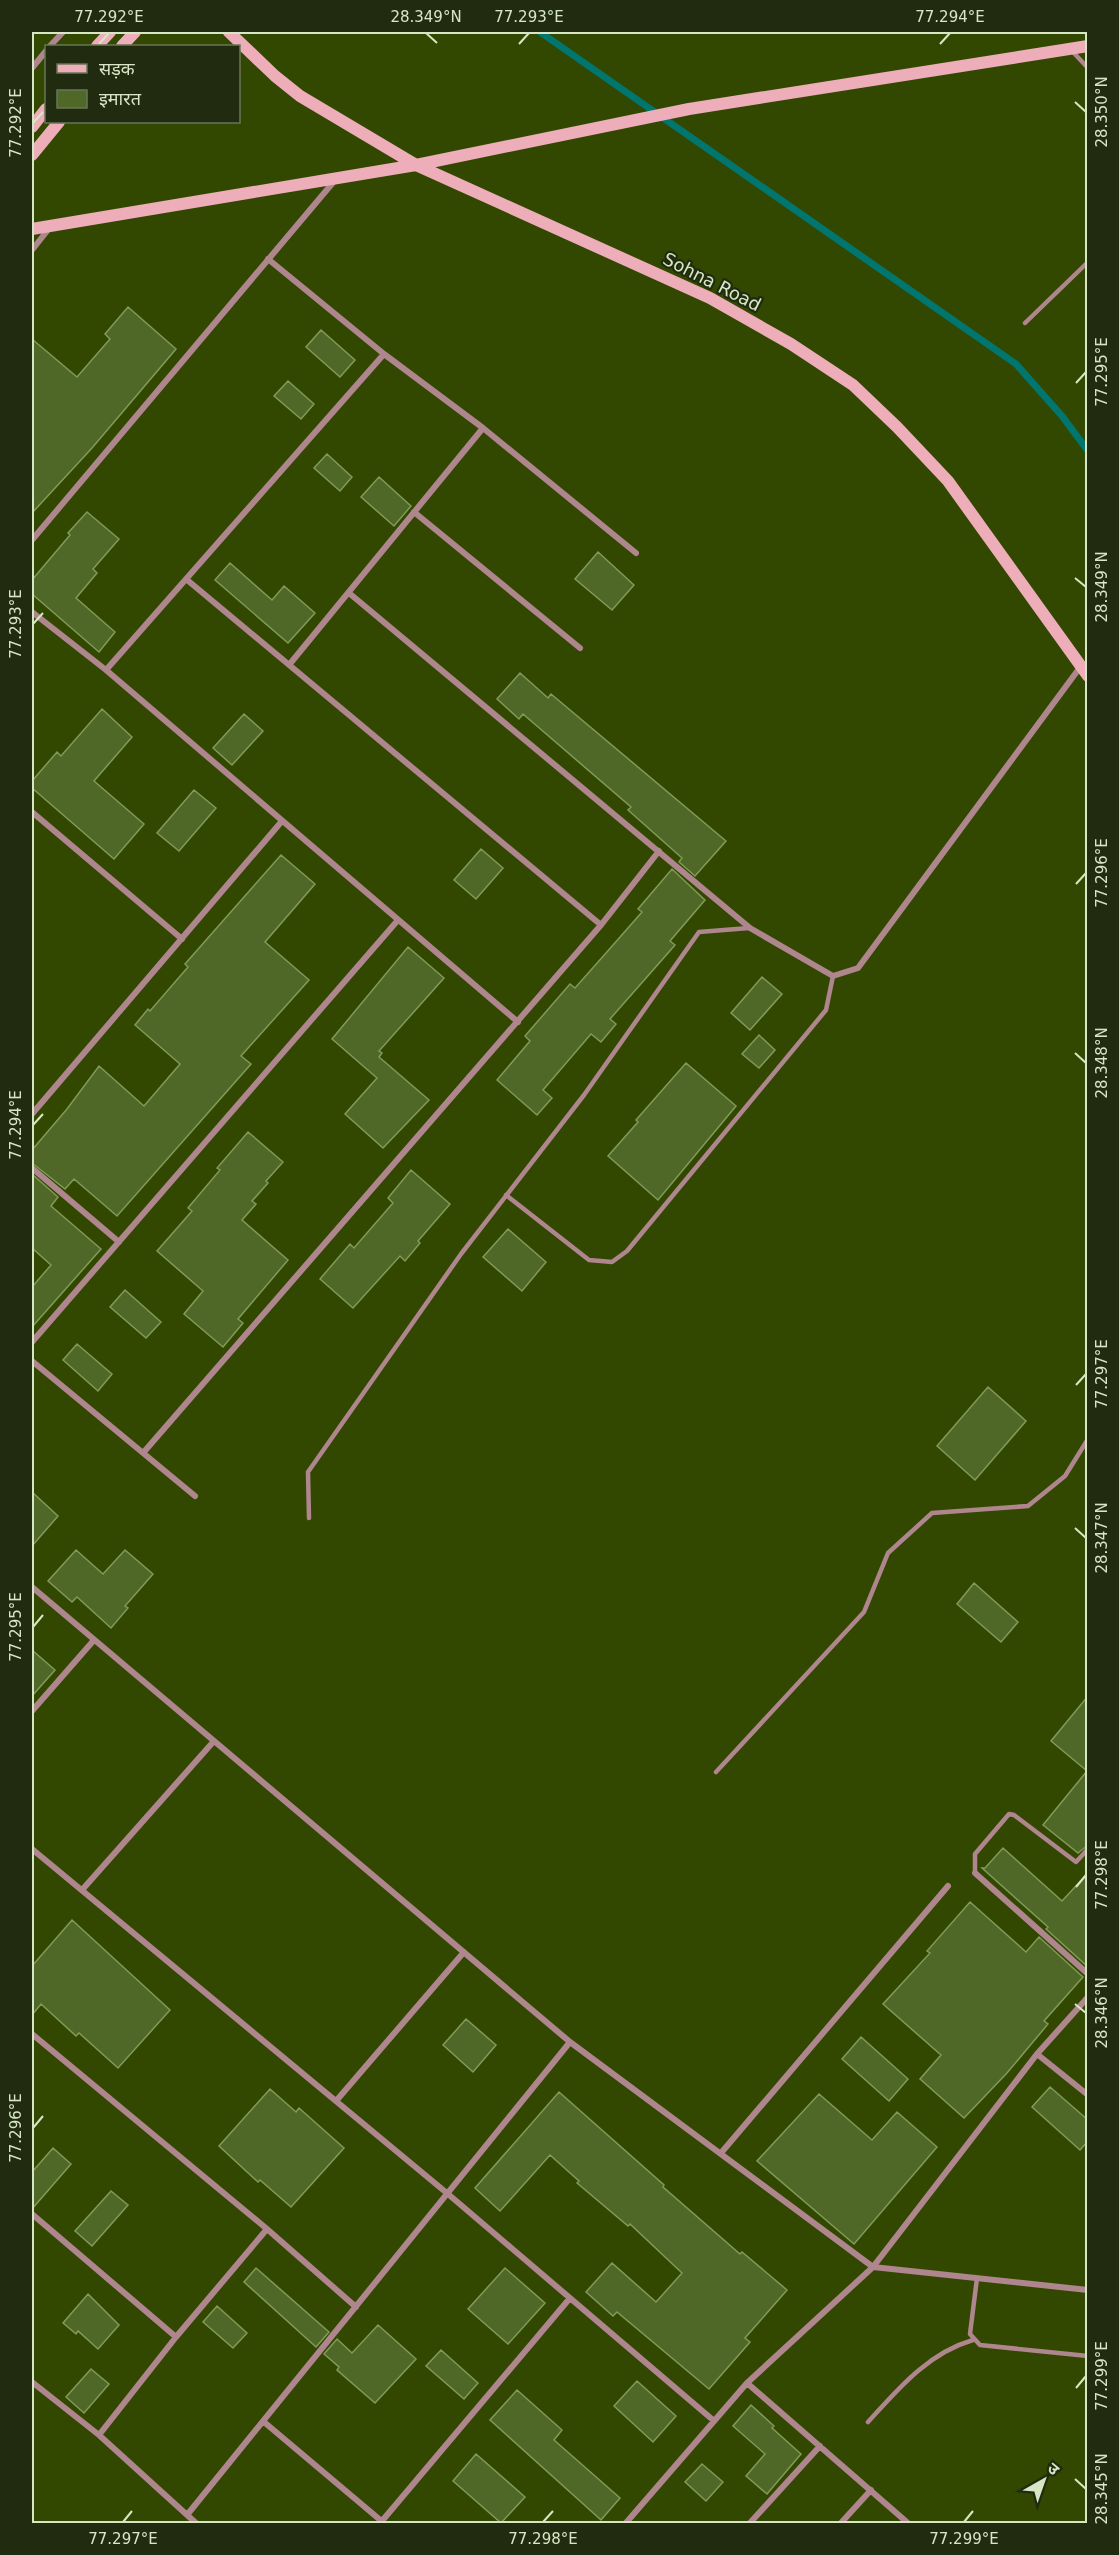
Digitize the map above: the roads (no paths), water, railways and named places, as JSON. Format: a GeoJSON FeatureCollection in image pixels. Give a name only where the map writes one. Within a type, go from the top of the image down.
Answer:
{"type":"FeatureCollection","features":[{"type":"Feature","properties":{"kind":"street"},"geometry":{"type":"LineString","coordinates":[[51,45],[63,32]]}},
{"type":"Feature","properties":{"kind":"street"},"geometry":{"type":"LineString","coordinates":[[99,45],[110,32]]}},
{"type":"Feature","properties":{"kind":"street"},"geometry":{"type":"LineString","coordinates":[[123,45],[135,32]]}},
{"type":"Feature","properties":{"kind":"street","name":"Sohna Road"},"geometry":{"type":"LineString","coordinates":[[229,32],[275,76],[300,96],[416,165],[710,298],[791,344],[853,385],[948,481],[1084,671]]}},
{"type":"Feature","properties":{"kind":"street"},"geometry":{"type":"LineString","coordinates":[[32,229],[416,165],[689,109],[1088,46]]}},
{"type":"Feature","properties":{"kind":"street"},"geometry":{"type":"LineString","coordinates":[[32,68],[45,52]]}},
{"type":"Feature","properties":{"kind":"street"},"geometry":{"type":"LineString","coordinates":[[32,128],[45,110]]}},
{"type":"Feature","properties":{"kind":"street"},"geometry":{"type":"LineString","coordinates":[[32,154],[58,123]]}},
{"type":"Feature","properties":{"kind":"street"},"geometry":{"type":"LineString","coordinates":[[32,540],[336,179]]}},
{"type":"Feature","properties":{"kind":"street"},"geometry":{"type":"LineString","coordinates":[[32,250],[52,226]]}},
{"type":"Feature","properties":{"kind":"street"},"geometry":{"type":"LineString","coordinates":[[268,259],[384,354],[483,428],[636,553]]}},
{"type":"Feature","properties":{"kind":"street"},"geometry":{"type":"LineString","coordinates":[[106,670],[384,354]]}},
{"type":"Feature","properties":{"kind":"street"},"geometry":{"type":"LineString","coordinates":[[289,665],[483,428]]}},
{"type":"Feature","properties":{"kind":"street"},"geometry":{"type":"LineString","coordinates":[[414,512],[580,648]]}},
{"type":"Feature","properties":{"kind":"street"},"geometry":{"type":"LineString","coordinates":[[186,579],[601,925]]}},
{"type":"Feature","properties":{"kind":"street"},"geometry":{"type":"LineString","coordinates":[[349,593],[750,928],[833,976],[858,968],[1084,671]]}},
{"type":"Feature","properties":{"kind":"street"},"geometry":{"type":"LineString","coordinates":[[32,612],[106,670],[518,1022]]}},
{"type":"Feature","properties":{"kind":"street"},"geometry":{"type":"LineString","coordinates":[[32,812],[182,939]]}},
{"type":"Feature","properties":{"kind":"street"},"geometry":{"type":"LineString","coordinates":[[32,1114],[282,821]]}},
{"type":"Feature","properties":{"kind":"street"},"geometry":{"type":"LineString","coordinates":[[143,1453],[518,1022],[601,925],[659,851]]}},
{"type":"Feature","properties":{"kind":"street"},"geometry":{"type":"LineString","coordinates":[[32,1342],[398,920]]}},
{"type":"Feature","properties":{"kind":"street"},"geometry":{"type":"LineString","coordinates":[[32,1168],[119,1242]]}},
{"type":"Feature","properties":{"kind":"street"},"geometry":{"type":"LineString","coordinates":[[32,1361],[195,1496]]}},
{"type":"Feature","properties":{"kind":"street"},"geometry":{"type":"LineString","coordinates":[[32,1587],[570,2042],[873,2266],[1088,2290]]}},
{"type":"Feature","properties":{"kind":"street"},"geometry":{"type":"LineString","coordinates":[[32,1711],[94,1640]]}},
{"type":"Feature","properties":{"kind":"street"},"geometry":{"type":"LineString","coordinates":[[82,1890],[214,1741]]}},
{"type":"Feature","properties":{"kind":"street"},"geometry":{"type":"LineString","coordinates":[[32,1848],[448,2194],[713,2420]]}},
{"type":"Feature","properties":{"kind":"street"},"geometry":{"type":"LineString","coordinates":[[975,1873],[1088,1974]]}},
{"type":"Feature","properties":{"kind":"street"},"geometry":{"type":"LineString","coordinates":[[721,2153],[948,1886]]}},
{"type":"Feature","properties":{"kind":"street"},"geometry":{"type":"LineString","coordinates":[[336,2101],[464,1952]]}},
{"type":"Feature","properties":{"kind":"street"},"geometry":{"type":"LineString","coordinates":[[625,2523],[747,2383],[873,2266],[1038,2054],[1088,1997]]}},
{"type":"Feature","properties":{"kind":"street"},"geometry":{"type":"LineString","coordinates":[[32,2034],[267,2229],[356,2307]]}},
{"type":"Feature","properties":{"kind":"street"},"geometry":{"type":"LineString","coordinates":[[187,2515],[570,2042]]}},
{"type":"Feature","properties":{"kind":"street"},"geometry":{"type":"LineString","coordinates":[[1038,2054],[1088,2095]]}},
{"type":"Feature","properties":{"kind":"street"},"geometry":{"type":"LineString","coordinates":[[32,2214],[176,2337]]}},
{"type":"Feature","properties":{"kind":"street"},"geometry":{"type":"LineString","coordinates":[[99,2435],[176,2337],[267,2229]]}},
{"type":"Feature","properties":{"kind":"street"},"geometry":{"type":"LineString","coordinates":[[264,2422],[383,2522],[570,2298]]}},
{"type":"Feature","properties":{"kind":"street"},"geometry":{"type":"LineString","coordinates":[[32,2382],[99,2435],[198,2523]]}},
{"type":"Feature","properties":{"kind":"street"},"geometry":{"type":"LineString","coordinates":[[747,2383],[909,2523]]}},
{"type":"Feature","properties":{"kind":"street"},"geometry":{"type":"LineString","coordinates":[[749,2523],[820,2446]]}},
{"type":"Feature","properties":{"kind":"street"},"geometry":{"type":"LineString","coordinates":[[840,2523],[871,2490]]}},
{"type":"Feature","properties":{"kind":"lane"},"geometry":{"type":"LineString","coordinates":[[1070,49],[1088,68]]}},
{"type":"Feature","properties":{"kind":"lane"},"geometry":{"type":"LineString","coordinates":[[1024,323],[1088,262]]}},
{"type":"Feature","properties":{"kind":"lane"},"geometry":{"type":"LineString","coordinates":[[309,1518],[308,1472],[461,1254],[584,1095],[699,932],[750,928]]}},
{"type":"Feature","properties":{"kind":"lane"},"geometry":{"type":"LineString","coordinates":[[506,1195],[590,1260],[612,1262],[627,1251],[826,1010],[833,976]]}},
{"type":"Feature","properties":{"kind":"lane"},"geometry":{"type":"LineString","coordinates":[[716,1772],[864,1612],[888,1553],[932,1513],[1028,1506],[1065,1476],[1088,1439]]}},
{"type":"Feature","properties":{"kind":"lane"},"geometry":{"type":"LineString","coordinates":[[975,1873],[975,1854],[1008,1814],[1014,1815],[1076,1862],[1088,1849]]}},
{"type":"Feature","properties":{"kind":"lane"},"geometry":{"type":"LineString","coordinates":[[977,2278],[970,2334],[973,2340],[980,2345],[1088,2356]]}},
{"type":"Feature","properties":{"kind":"lane"},"geometry":{"type":"LineString","coordinates":[[868,2422],[898,2389],[930,2361],[952,2346],[973,2340]]}},
{"type":"Feature","properties":{"kind":"waterway"},"geometry":{"type":"LineString","coordinates":[[540,32],[1016,364],[1062,416],[1088,451]]}}]}
